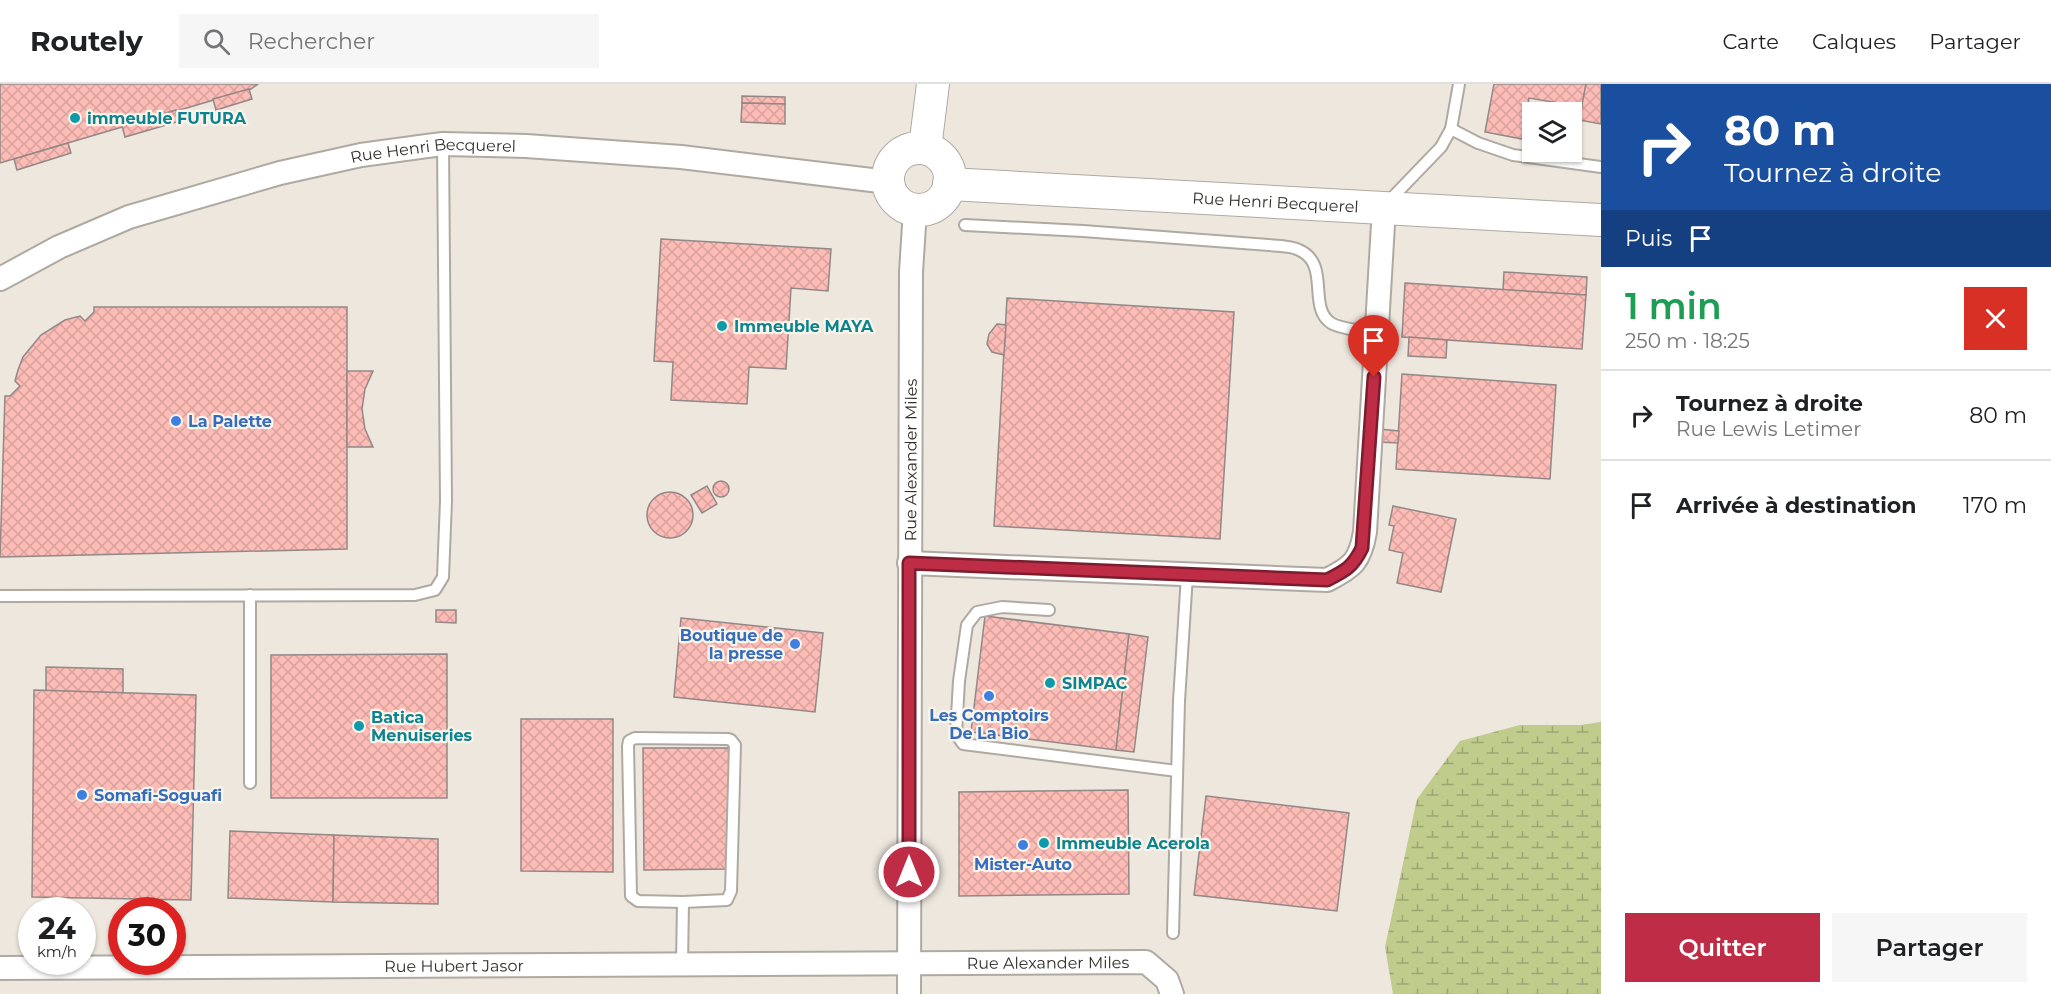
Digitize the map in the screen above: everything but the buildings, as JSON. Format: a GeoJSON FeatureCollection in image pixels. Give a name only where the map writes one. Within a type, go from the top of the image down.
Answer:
{"type":"FeatureCollection","features":[{"type":"Feature","properties":{"kind":"street"},"geometry":{"type":"LineString","coordinates":[[925,148],[933,84]]}},
{"type":"Feature","properties":{"kind":"street","name":"Rue Henri Becquerel"},"geometry":{"type":"LineString","coordinates":[[0,279],[59,247],[129,217],[280,173],[361,155],[443,144],[526,146],[681,158],[888,182]]}},
{"type":"Feature","properties":{"kind":"street"},"geometry":{"type":"LineString","coordinates":[[915,148],[925,148],[941,158],[946,165],[949,184],[941,201],[924,210],[915,210],[896,201],[888,182],[892,164],[898,156],[915,148]]}},
{"type":"Feature","properties":{"kind":"street","name":"Rue Henri Becquerel"},"geometry":{"type":"LineString","coordinates":[[949,184],[1601,220]]}},
{"type":"Feature","properties":{"kind":"street"},"geometry":{"type":"LineString","coordinates":[[909,563],[1327,580],[1345,571],[1355,563],[1362,548],[1365,532],[1384,207]]}},
{"type":"Feature","properties":{"kind":"street","name":"Rue Alexander Miles"},"geometry":{"type":"LineString","coordinates":[[909,994],[911,272],[915,210]]}},
{"type":"Feature","properties":{"kind":"street","name":"Rue Alexander Miles"},"geometry":{"type":"LineString","coordinates":[[909,963],[1146,962],[1167,980],[1172,994]]}},
{"type":"Feature","properties":{"kind":"street","name":"Rue Hubert Jasor"},"geometry":{"type":"LineString","coordinates":[[0,968],[909,963]]}},
{"type":"Feature","properties":{"kind":"lane"},"geometry":{"type":"LineString","coordinates":[[1384,207],[1441,147],[1451,129],[1459,84]]}},
{"type":"Feature","properties":{"kind":"lane"},"geometry":{"type":"LineString","coordinates":[[1451,129],[1513,155],[1601,167]]}},
{"type":"Feature","properties":{"kind":"lane"},"geometry":{"type":"LineString","coordinates":[[0,596],[423,594],[435,590],[443,577],[446,501],[443,144]]}},
{"type":"Feature","properties":{"kind":"lane"},"geometry":{"type":"LineString","coordinates":[[965,225],[1106,233],[1298,249],[1310,257],[1316,268],[1323,315],[1331,323],[1376,333]]}},
{"type":"Feature","properties":{"kind":"lane"},"geometry":{"type":"LineString","coordinates":[[1173,933],[1179,701],[1187,574]]}},
{"type":"Feature","properties":{"kind":"lane"},"geometry":{"type":"LineString","coordinates":[[250,595],[250,783]]}},
{"type":"Feature","properties":{"kind":"lane"},"geometry":{"type":"LineString","coordinates":[[1049,610],[1002,607],[977,612],[967,625],[959,681],[956,734],[963,744],[1177,771]]}},
{"type":"Feature","properties":{"kind":"lane"},"geometry":{"type":"LineString","coordinates":[[631,739],[732,740],[735,745],[730,896],[727,900],[722,901],[683,902],[638,901],[631,896],[628,746],[631,739]]}},
{"type":"Feature","properties":{"kind":"lane"},"geometry":{"type":"LineString","coordinates":[[682,964],[683,902]]}},
{"type":"Feature","properties":{"kind":"green space"},"geometry":{"type":"Polygon","coordinates":[[[1601,722],[1601,994],[1393,994],[1385,947],[1417,799],[1460,741],[1520,725],[1580,725],[1601,722]]]}},
{"type":"Feature","properties":{"kind":"place","name":"immeuble FUTURA"},"geometry":{"type":"Point","coordinates":[75,118]}},
{"type":"Feature","properties":{"kind":"place","name":"Immeuble MAYA"},"geometry":{"type":"Point","coordinates":[722,326]}},
{"type":"Feature","properties":{"kind":"place","name":"La Palette"},"geometry":{"type":"Point","coordinates":[176,421]}},
{"type":"Feature","properties":{"kind":"place","name":"Boutique de la presse"},"geometry":{"type":"Point","coordinates":[795,644]}},
{"type":"Feature","properties":{"kind":"place","name":"SIMPAC"},"geometry":{"type":"Point","coordinates":[1050,683]}},
{"type":"Feature","properties":{"kind":"place","name":"Les Comptoirs De La Bio"},"geometry":{"type":"Point","coordinates":[989,696]}},
{"type":"Feature","properties":{"kind":"place","name":"Batica Menuiseries"},"geometry":{"type":"Point","coordinates":[359,726]}},
{"type":"Feature","properties":{"kind":"place","name":"Somafi-Soguafi"},"geometry":{"type":"Point","coordinates":[82,795]}},
{"type":"Feature","properties":{"kind":"place","name":"Immeuble Acerola"},"geometry":{"type":"Point","coordinates":[1044,843]}},
{"type":"Feature","properties":{"kind":"place","name":"Mister-Auto"},"geometry":{"type":"Point","coordinates":[1023,845]}},
{"type":"Feature","properties":{"kind":"route"},"geometry":{"type":"LineString","coordinates":[[909,872],[909,563],[1327,580],[1355,563],[1362,548],[1365,532],[1374,377]]}}]}
